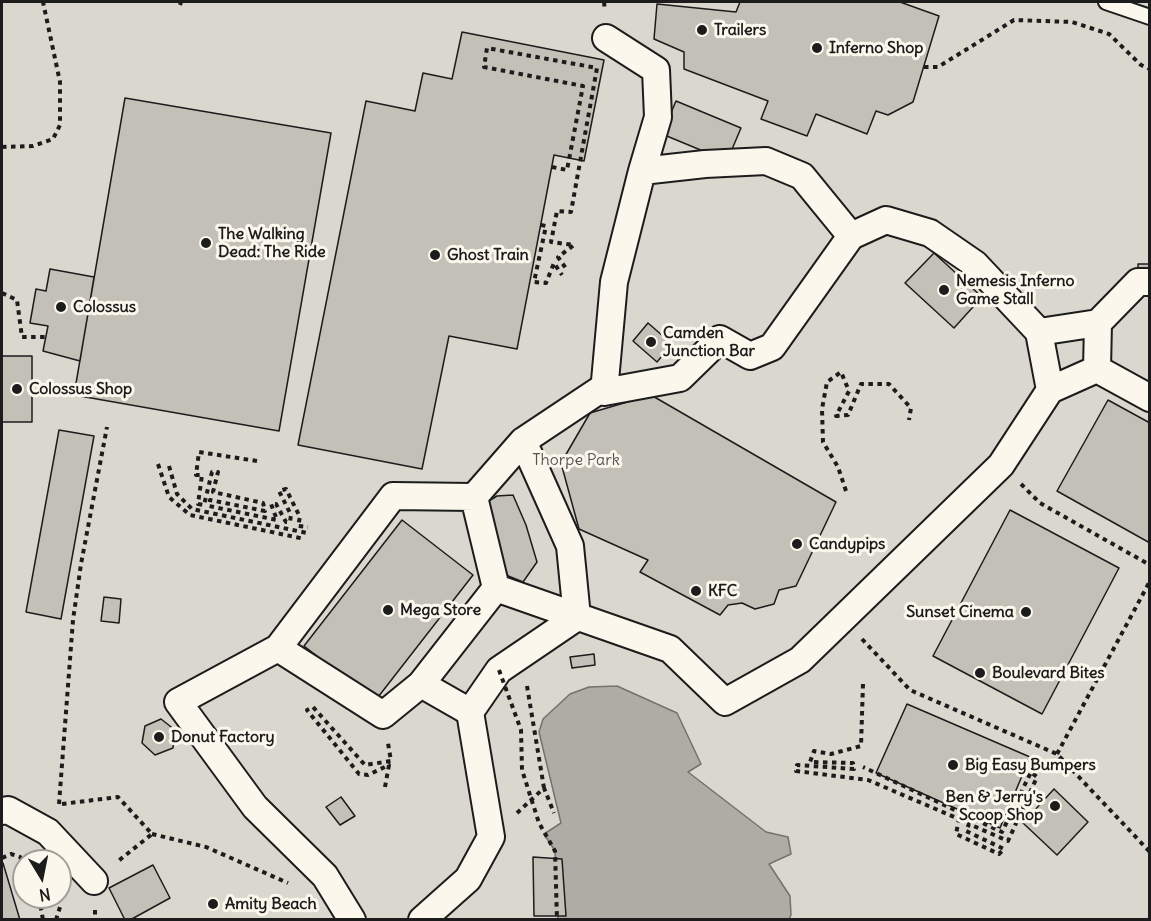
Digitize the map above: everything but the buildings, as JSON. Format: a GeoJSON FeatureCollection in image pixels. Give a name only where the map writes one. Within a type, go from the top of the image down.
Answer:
{"type":"FeatureCollection","features":[{"type":"Feature","properties":{"kind":"street"},"geometry":{"type":"LineString","coordinates":[[606,39],[656,70],[658,117],[614,282],[604,392],[680,378],[720,339],[750,356],[772,348],[851,236],[886,220],[930,233],[975,264],[1040,332],[1050,390]]}},
{"type":"Feature","properties":{"kind":"street"},"geometry":{"type":"LineString","coordinates":[[642,171],[705,164],[766,161],[802,176],[851,236]]}},
{"type":"Feature","properties":{"kind":"street"},"geometry":{"type":"LineString","coordinates":[[1040,332],[1098,323],[1138,282],[1149,282]]}},
{"type":"Feature","properties":{"kind":"street"},"geometry":{"type":"LineString","coordinates":[[1097,369],[1098,323]]}},
{"type":"Feature","properties":{"kind":"street"},"geometry":{"type":"LineString","coordinates":[[496,588],[670,650],[725,702],[800,660],[1001,465],[1050,390],[1097,369]]}},
{"type":"Feature","properties":{"kind":"street"},"geometry":{"type":"LineString","coordinates":[[1097,369],[1149,398]]}},
{"type":"Feature","properties":{"kind":"street"},"geometry":{"type":"LineString","coordinates":[[352,920],[325,876],[255,807],[178,702],[278,648],[393,496],[474,497],[523,441],[604,387]]}},
{"type":"Feature","properties":{"kind":"street"},"geometry":{"type":"LineString","coordinates":[[523,441],[570,546],[577,617]]}},
{"type":"Feature","properties":{"kind":"street"},"geometry":{"type":"LineString","coordinates":[[474,497],[496,588]]}},
{"type":"Feature","properties":{"kind":"street"},"geometry":{"type":"LineString","coordinates":[[278,648],[383,715],[421,684],[496,588]]}},
{"type":"Feature","properties":{"kind":"street"},"geometry":{"type":"LineString","coordinates":[[422,920],[468,879],[491,837],[470,712],[507,665],[577,617]]}},
{"type":"Feature","properties":{"kind":"street"},"geometry":{"type":"LineString","coordinates":[[421,684],[470,712]]}},
{"type":"Feature","properties":{"kind":"street"},"geometry":{"type":"LineString","coordinates":[[2,811],[8,810],[48,832],[94,881]]}},
{"type":"Feature","properties":{"kind":"lane"},"geometry":{"type":"LineString","coordinates":[[1106,2],[1149,17]]}},
{"type":"Feature","properties":{"kind":"path"},"geometry":{"type":"LineString","coordinates":[[2,147],[33,146],[53,139],[60,125],[60,82],[43,2]]}},
{"type":"Feature","properties":{"kind":"path"},"geometry":{"type":"LineString","coordinates":[[924,67],[938,68],[1014,20],[1072,22],[1109,34],[1141,65],[1149,69]]}},
{"type":"Feature","properties":{"kind":"path"},"geometry":{"type":"LineString","coordinates":[[552,167],[567,170],[583,86],[484,67],[488,48],[597,68],[571,212],[557,212],[551,242],[574,244],[558,257],[567,270]]}},
{"type":"Feature","properties":{"kind":"path"},"geometry":{"type":"LineString","coordinates":[[541,225],[546,226],[534,282],[546,283],[554,263],[562,275]]}},
{"type":"Feature","properties":{"kind":"path"},"geometry":{"type":"LineString","coordinates":[[2,293],[17,300],[22,337],[46,337]]}},
{"type":"Feature","properties":{"kind":"path"},"geometry":{"type":"LineString","coordinates":[[846,491],[838,467],[823,442],[822,409],[827,382],[841,372],[849,391],[836,416],[848,415],[861,384],[889,384],[911,408],[909,420]]}},
{"type":"Feature","properties":{"kind":"path"},"geometry":{"type":"LineString","coordinates":[[48,832],[58,805],[73,620],[81,564],[107,427]]}},
{"type":"Feature","properties":{"kind":"path"},"geometry":{"type":"LineString","coordinates":[[169,466],[177,494],[192,509],[308,530],[298,526],[300,516],[286,489],[279,491],[291,515],[290,522],[286,522],[276,504],[271,504],[277,520],[209,507],[210,500],[265,511],[263,503],[213,492],[218,472],[212,471],[204,505],[198,504],[202,475],[196,475],[199,452],[257,461]]}},
{"type":"Feature","properties":{"kind":"path"},"geometry":{"type":"LineString","coordinates":[[158,464],[169,497],[190,515],[305,539]]}},
{"type":"Feature","properties":{"kind":"path"},"geometry":{"type":"LineString","coordinates":[[1001,465],[1040,503],[1149,565]]}},
{"type":"Feature","properties":{"kind":"path"},"geometry":{"type":"LineString","coordinates":[[1057,754],[1149,581]]}},
{"type":"Feature","properties":{"kind":"path"},"geometry":{"type":"LineString","coordinates":[[843,618],[910,690],[1057,754],[1149,852]]}},
{"type":"Feature","properties":{"kind":"path"},"geometry":{"type":"LineString","coordinates":[[507,665],[527,685],[544,788],[554,813]]}},
{"type":"Feature","properties":{"kind":"path"},"geometry":{"type":"LineString","coordinates":[[507,665],[521,730],[522,770],[539,823],[555,851],[558,920]]}},
{"type":"Feature","properties":{"kind":"path"},"geometry":{"type":"LineString","coordinates":[[863,684],[861,746],[831,754],[814,751],[810,762],[853,763],[854,769],[797,765],[796,771],[868,780],[959,819],[956,834],[999,854],[1005,849],[966,831],[969,824],[1008,842],[1037,777],[1031,772],[1002,832],[863,767]]}},
{"type":"Feature","properties":{"kind":"path"},"geometry":{"type":"LineString","coordinates":[[385,787],[390,765],[368,775],[359,774],[307,710],[313,707],[365,765],[391,761],[387,734]]}},
{"type":"Feature","properties":{"kind":"path"},"geometry":{"type":"LineString","coordinates":[[491,837],[544,788]]}},
{"type":"Feature","properties":{"kind":"path"},"geometry":{"type":"LineString","coordinates":[[58,805],[118,797],[152,834],[206,848],[292,885]]}},
{"type":"Feature","properties":{"kind":"path"},"geometry":{"type":"LineString","coordinates":[[94,881],[152,834]]}},
{"type":"Feature","properties":{"kind":"green space","name":"Thorpe Park"},"geometry":{"type":"Polygon","coordinates":[[[2,2],[1149,2],[1149,919],[2,919],[2,2]]]}},
{"type":"Feature","properties":{"kind":"shaded area"},"geometry":{"type":"Polygon","coordinates":[[[617,686],[677,713],[701,764],[688,772],[766,832],[788,837],[791,854],[769,864],[790,896],[791,915],[789,919],[558,919],[555,851],[544,834],[561,823],[539,732],[543,719],[570,694],[589,687],[617,686]]]}},
{"type":"Feature","properties":{"kind":"place","name":"Trailers"},"geometry":{"type":"Point","coordinates":[702,30]}},
{"type":"Feature","properties":{"kind":"place","name":"Inferno Shop"},"geometry":{"type":"Point","coordinates":[817,48]}},
{"type":"Feature","properties":{"kind":"place","name":"The Walking Dead: The Ride"},"geometry":{"type":"Point","coordinates":[206,243]}},
{"type":"Feature","properties":{"kind":"place","name":"Ghost Train"},"geometry":{"type":"Point","coordinates":[435,255]}},
{"type":"Feature","properties":{"kind":"place","name":"Nemesis Inferno Game Stall"},"geometry":{"type":"Point","coordinates":[944,290]}},
{"type":"Feature","properties":{"kind":"place","name":"Colossus"},"geometry":{"type":"Point","coordinates":[61,307]}},
{"type":"Feature","properties":{"kind":"place","name":"Camden Junction Bar"},"geometry":{"type":"Point","coordinates":[651,342]}},
{"type":"Feature","properties":{"kind":"place","name":"Colossus Shop"},"geometry":{"type":"Point","coordinates":[17,389]}},
{"type":"Feature","properties":{"kind":"place","name":"Candypips"},"geometry":{"type":"Point","coordinates":[797,544]}},
{"type":"Feature","properties":{"kind":"place","name":"KFC"},"geometry":{"type":"Point","coordinates":[696,591]}},
{"type":"Feature","properties":{"kind":"place","name":"Mega Store"},"geometry":{"type":"Point","coordinates":[388,610]}},
{"type":"Feature","properties":{"kind":"place","name":"Sunset Cinema"},"geometry":{"type":"Point","coordinates":[1026,612]}},
{"type":"Feature","properties":{"kind":"place","name":"Boulevard Bites"},"geometry":{"type":"Point","coordinates":[980,673]}},
{"type":"Feature","properties":{"kind":"place","name":"Donut Factory"},"geometry":{"type":"Point","coordinates":[159,737]}},
{"type":"Feature","properties":{"kind":"place","name":"Big Easy Bumpers"},"geometry":{"type":"Point","coordinates":[953,765]}},
{"type":"Feature","properties":{"kind":"place","name":"Ben & Jerry's Scoop Shop"},"geometry":{"type":"Point","coordinates":[1055,806]}},
{"type":"Feature","properties":{"kind":"place","name":"Amity Beach"},"geometry":{"type":"Point","coordinates":[213,904]}}]}
